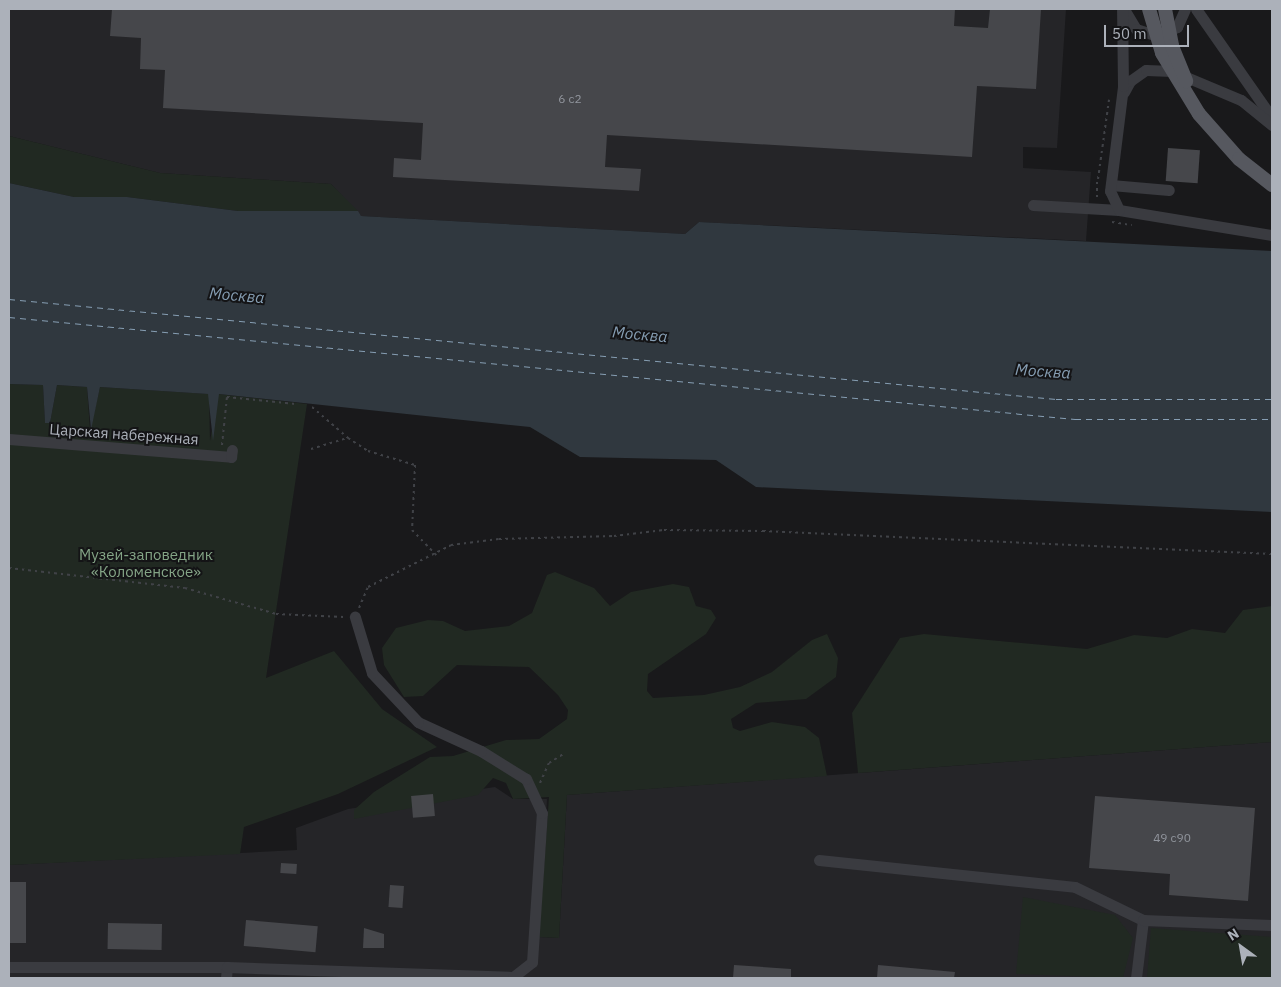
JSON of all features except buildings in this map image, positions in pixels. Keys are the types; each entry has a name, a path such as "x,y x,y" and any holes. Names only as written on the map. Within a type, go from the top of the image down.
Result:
{"main road":[{"path":"1149,9 1162,53 1199,114 1240,159 1272,185"},
{"path":"1165,9 1172,46 1199,114"}],"street":[{"path":"1123,9 1136,29 1157,36 1176,27 1185,9"},
{"path":"1120,210 1111,185 1122,97 1123,9"},
{"path":"1196,9 1272,118"},
{"path":"1122,97 1138,74 1172,71 1241,100 1272,125"},
{"path":"1111,185 1169,190"},
{"path":"1033,205 1120,210 1272,235"},
{"name":"Царская набережная","path":"9,439 230,457 227,450"},
{"path":"9,967 226,973 513,977 532,962 542,813 526,779 481,751 418,722 372,673 355,617"},
{"path":"819,860 1075,887 1143,920 1272,925"},
{"path":"1136,978 1143,920"}],"path":[{"path":"227,450 227,397 296,404"},
{"path":"312,407 348,438 368,451 415,465 412,530 436,555"},
{"path":"311,449 348,438"},
{"path":"9,568 185,588 276,614 355,617 368,587 436,555 451,545 499,539 614,536 664,530 1272,554"},
{"path":"534,796 549,763 565,753"}],"shaded area":[{"path":"9,9 1066,9 1057,148 1023,147 1023,168 1091,172 1086,241 699,222 685,234 361,216 331,184 160,173 9,136"},
{"path":"1272,742 1272,978 9,978 9,865 297,850 296,828 348,809 495,787 513,799 547,799 539,937 559,938 567,795"}],"green space":[{"path":"9,136 160,173 331,184 358,211 238,211 127,197 74,197 9,183"},
{"name":"Музей-заповедник «Коломенское»","path":"9,384 43,385 45,422 50,423 57,385 87,387 90,430 100,387 209,394 210,441 218,394 307,404 266,678 334,651 382,709 437,747 338,794 244,827 240,854 9,865"},
{"path":"555,572 594,588 610,606 631,592 673,584 689,587 696,606 711,610 716,618 706,634 648,674 647,691 653,698 704,695 740,687 772,672 812,640 827,634 838,658 836,677 806,699 756,703 731,719 733,728 740,731 772,722 805,727 819,738 827,776 567,795 559,938 539,937 549,797 513,799 506,783 493,778 478,795 354,819 354,810 374,792 430,757 453,756 506,740 539,739 567,719 568,710 558,695 529,667 457,665 423,696 404,697 384,665 382,648 396,628 428,620 443,621 465,631 509,626 532,613 547,575"},
{"path":"1272,606 1272,742 858,773 852,713 900,638 924,634 1087,649 1134,635 1167,638 1192,629 1225,633 1243,610"},
{"path":"1023,897 1115,915 1133,938 1123,978 1016,974"},
{"path":"1151,928 1272,937 1272,978 1147,978"}],"water":[{"name":"Москва","path":"9,183 74,197 127,197 238,211 358,211 361,216 685,234 699,222 1272,251 1272,512 756,487 716,460 580,457 530,427 219,394 213,441 208,394 100,387 91,430 87,387 57,385 50,423 45,423 43,385 9,384"}],"ferry route":[{"path":"9,299 1056,399 1272,399"},
{"path":"9,317 1075,419 1272,419"}]}
